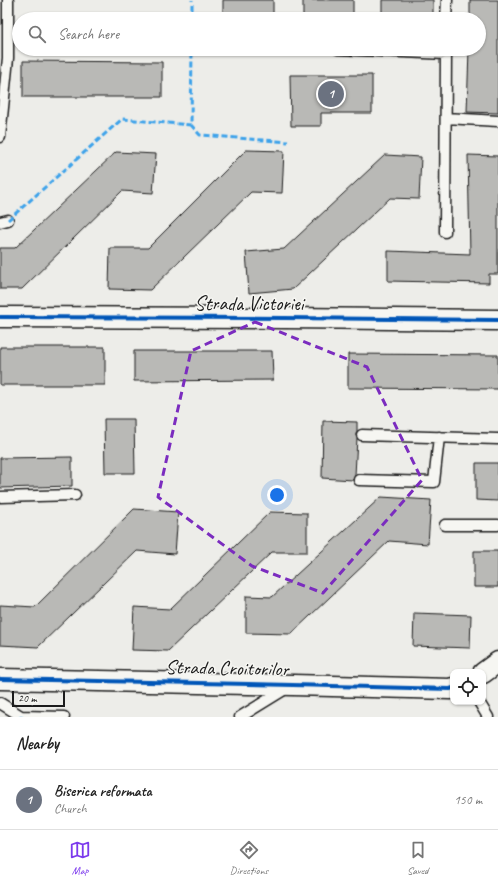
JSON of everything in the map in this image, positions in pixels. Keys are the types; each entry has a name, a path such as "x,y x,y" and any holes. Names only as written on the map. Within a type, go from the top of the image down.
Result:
{"street":[{"name":"Strada Victoriei","path":"0,317 498,320"},
{"path":"486,671 498,662"},
{"name":"Strada Croitorilor","path":"0,679 450,689"}],"lane":[{"path":"0,137 8,58 8,0"},
{"path":"446,12 447,0"},
{"path":"445,232 446,56"},
{"path":"446,118 498,121"},
{"path":"362,436 498,439"},
{"path":"359,480 434,482 439,438"},
{"path":"0,496 75,495"},
{"path":"445,525 498,525"},
{"path":"240,717 293,685"},
{"path":"0,703 21,716 64,717"},
{"path":"481,705 488,717"}],"highlighted area":[{"path":"255,322 367,367 422,480 323,593 252,566 158,497 191,351"}],"building":[{"path":"223,0 273,0 273,12 223,12"},
{"path":"303,0 353,0 353,12 303,12"},
{"path":"382,0 433,0 433,12 382,12"},
{"path":"470,0 498,0 498,113 467,112 469,56 486,56 486,12 470,12"},
{"path":"23,61 162,62 162,97 23,97"},
{"path":"290,75 372,75 372,113 321,113 321,126 291,126"},
{"path":"246,150 284,151 282,193 251,192 150,290 109,289 110,248 148,248"},
{"path":"116,152 156,154 153,193 122,191 22,289 0,289 0,248 15,248"},
{"path":"385,155 421,157 419,199 390,198 293,289 249,293 246,252 284,249"},
{"path":"468,155 498,156 498,274 489,274 489,283 388,281 388,251 470,254"},
{"path":"0,347 105,347 105,385 0,385"},
{"path":"134,351 272,351 273,380 134,381"},
{"path":"348,354 498,355 498,389 348,388"},
{"path":"104,419 134,419 135,473 105,473"},
{"path":"323,421 357,422 355,475 353,480 322,478"},
{"path":"72,457 72,486 0,488 0,458"},
{"path":"476,463 498,463 498,501 476,500"},
{"path":"381,497 431,500 428,544 389,541 291,634 246,633 246,596 272,597"},
{"path":"134,509 178,512 175,554 137,551 38,647 0,645 0,605 35,607"},
{"path":"270,512 307,513 307,552 272,552 168,651 132,650 134,607 170,609"},
{"path":"474,551 498,551 498,587 474,587"},
{"path":"414,613 471,615 470,648 413,646"}],"marked path":[{"path":"192,0 192,12"},
{"path":"8,220 122,119 191,125 192,56"},
{"path":"191,125 200,135 288,142"}],"cycle path":[{"path":"0,317 498,320"},
{"path":"0,679 450,689"}],"place":[{"name":"Biserica reformata","path":"331,94"}]}
